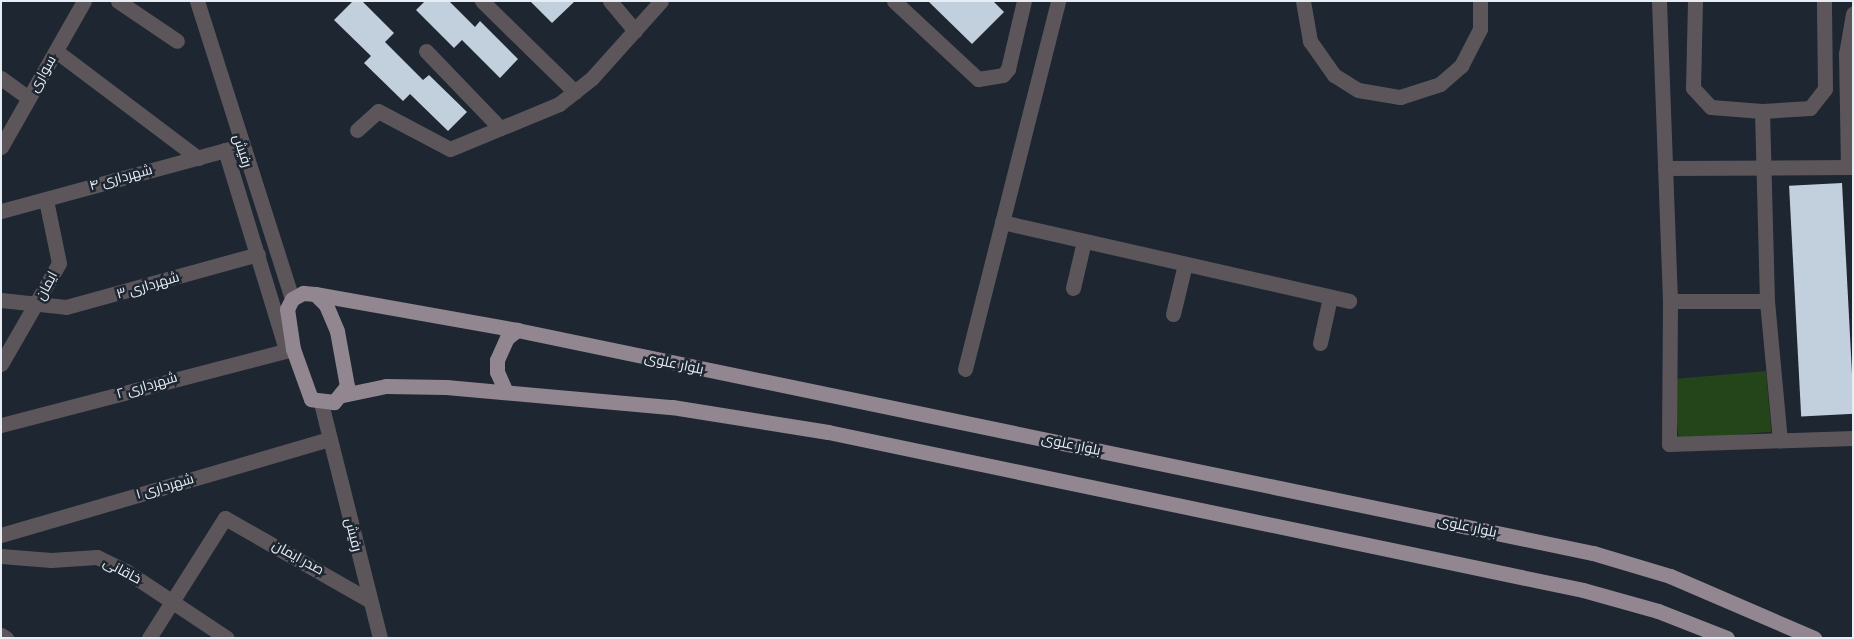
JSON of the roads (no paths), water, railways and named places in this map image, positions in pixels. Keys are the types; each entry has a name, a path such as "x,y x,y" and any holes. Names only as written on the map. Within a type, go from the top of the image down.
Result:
{"main road":[{"path":"342,396 347,372 326,305 315,294 303,293 292,299 287,320 289,349 311,399 321,403 386,386 506,392 672,407 828,432 1583,590 1658,611 1727,638"},
{"name":"بلوار علوی","path":"315,294 517,330 1592,553 1670,576 1814,638"},
{"path":"506,392 500,384 497,360 504,343 517,330"}],"street":[{"name":"سواری","path":"1,147 84,1"},
{"path":"118,1 176,41"},
{"name":"رفیش","path":"197,1 240,146 292,299"},
{"path":"482,1 575,92"},
{"path":"610,1 635,31"},
{"path":"357,130 378,111 450,149 560,104 575,92 635,31 661,1"},
{"path":"894,1 978,79 1003,75 1008,69 1024,1"},
{"path":"965,369 1058,1"},
{"path":"1303,1 1310,41 1324,65 1358,90 1393,97 1427,90 1461,66 1480,29 1480,1"},
{"path":"1659,1 1670,301 1669,444 1853,438"},
{"path":"1695,1 1693,88 1711,107 1762,111 1810,108 1825,89 1824,1"},
{"path":"1665,168 1850,167 1846,54 1853,14"},
{"path":"56,51 198,158"},
{"path":"426,51 500,128"},
{"path":"1,78 29,98"},
{"path":"1762,111 1767,301 1780,440"},
{"name":"شهرداری ۴","path":"1,211 240,146"},
{"path":"225,150 289,349"},
{"name":"ایمان","path":"1,364 59,263 46,200"},
{"path":"1002,222 1349,301"},
{"path":"1073,288 1084,241"},
{"name":"شهرداری ۳","path":"1,300 66,307 107,298 258,254"},
{"path":"1173,314 1185,264"},
{"path":"1320,343 1330,297"},
{"path":"1670,301 1767,301"},
{"name":"شهرداری ۲","path":"1,425 289,349"},
{"name":"رفیش","path":"321,403 380,638"},
{"name":"شهرداری ۱","path":"1,535 329,439"},
{"name":"صدر ایمان","path":"172,600 224,518 370,600"},
{"name":"خاقانی","path":"1,556 52,560 96,557 172,600 227,638"},
{"path":"149,638 172,600"},
{"path":"1,635 6,638"}]}
